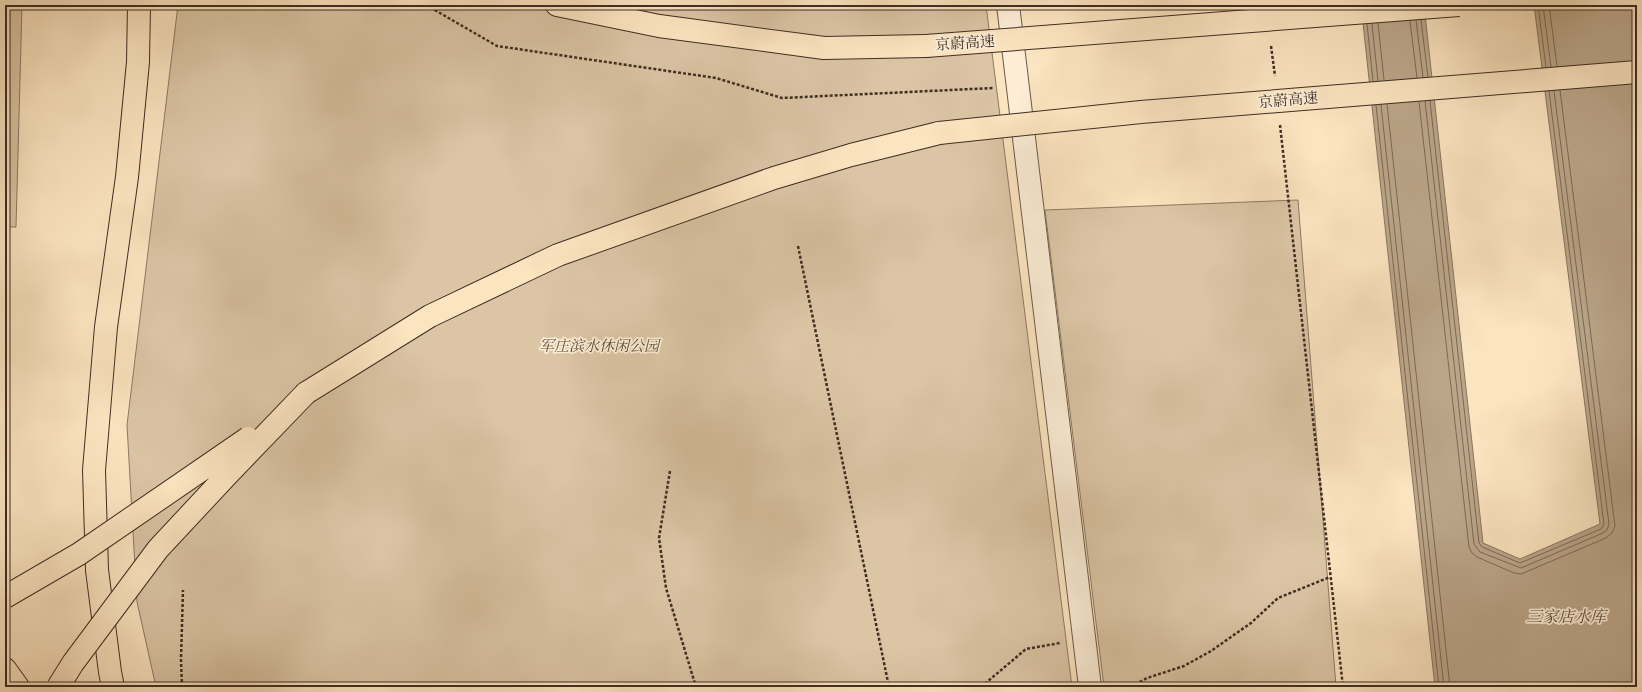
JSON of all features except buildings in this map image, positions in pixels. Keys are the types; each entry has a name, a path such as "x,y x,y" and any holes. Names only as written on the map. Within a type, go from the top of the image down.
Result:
{"highway":[{"path":"113,687 97,570 94,470 106,327 127,177 138,62 139,5"},
{"name":"京蔚高速","path":"556,5 659,26 824,48 926,46 1459,5"},
{"name":"京蔚高速","path":"306,394 430,316 558,255 774,178 851,155 939,133 1141,112 1637,72"},
{"path":"5,598 79,554 228,453 306,394"},
{"path":"58,687 73,663 158,549 306,394"},
{"path":"5,669 18,687"}],"street":[{"path":"1008,5 1090,687"}],"path":[{"path":"426,5 497,46 716,78 782,98 1018,87"},
{"path":"1271,44 1276,82"},
{"path":"1280,120 1343,687"},
{"path":"798,246 889,687"},
{"path":"670,470 659,538 666,588 696,687"},
{"path":"1131,687 1147,678 1184,666 1211,651 1251,623 1278,598 1330,577"},
{"path":"182,687 181,659 183,590"},
{"path":"981,687 1026,649 1084,638"}],"green space":[{"path":"5,5 22,5 16,227 5,227"},
{"name":"军庄滨水休闲公园","path":"178,5 986,5 1072,687 156,687 137,602 127,425"},
{"path":"1298,200 1336,687 1104,687 1045,210"}],"water":[{"name":"三家店水库","path":"1361,5 1424,5 1483,543 1520,559 1600,524 1534,5 1637,5 1637,687 1435,687"}]}
